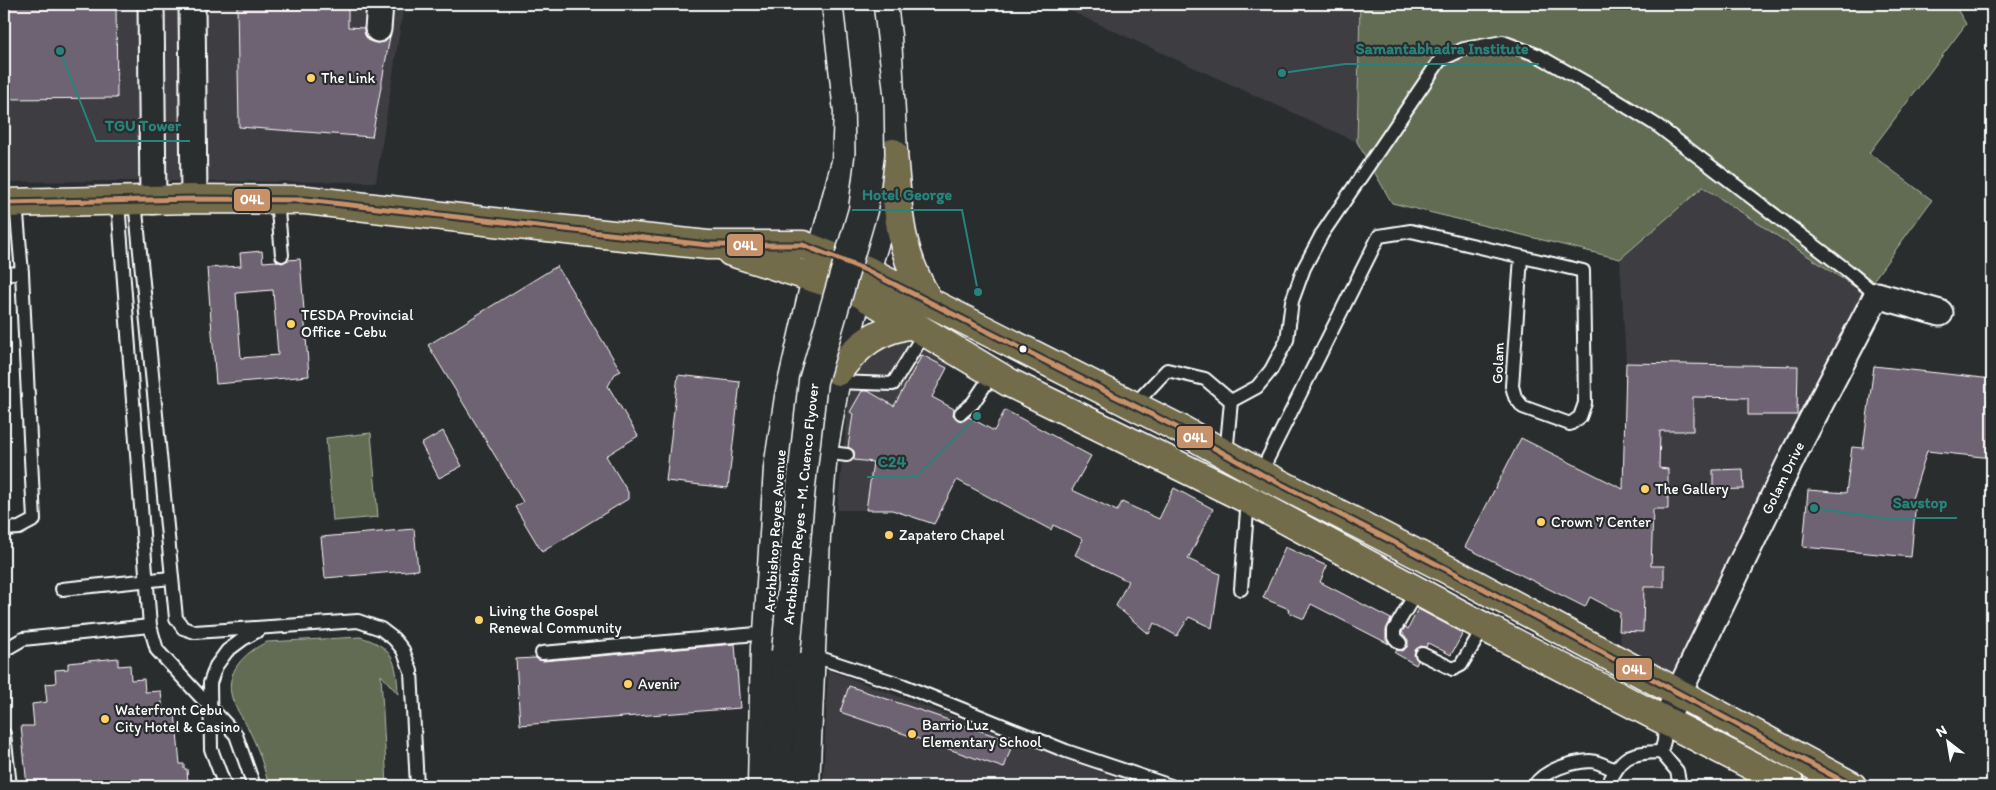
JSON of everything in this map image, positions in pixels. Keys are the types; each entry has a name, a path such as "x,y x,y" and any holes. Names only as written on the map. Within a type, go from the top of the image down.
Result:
{"main road":[{"name":"Archbishop Reyes Avenue","path":"805,786 788,646 778,468 792,386 822,252 846,162 847,104 836,4"},
{"name":"Archbishop Reyes - M. Cuenco Flyover","path":"788,646 800,486 813,381 863,210 870,154 869,98 858,4"},
{"name":"Archbishop Reyes Avenue","path":"782,786 788,646 835,454 836,381 862,281 881,221 893,151 887,36 883,4"},
{"path":"847,143 855,155 868,161 875,161 893,151 898,214 903,242 917,280 930,303"},
{"path":"10,203 194,199 306,200 708,245 803,245 822,252 862,281 919,328 1010,383 1247,499 1484,627 1791,786"},
{"path":"708,245 816,279 862,281 930,303 1133,406 1261,474 1378,525 1679,694 1852,786"},
{"path":"792,386 800,378 811,374 836,381 853,353 866,341 888,330 919,328"},
{"name":"Archbishop Reyes Avenue","path":"762,786 766,647 788,646"}],"street":[{"path":"135,201 151,4"},
{"path":"192,4 194,199"},
{"path":"378,29 380,4"},
{"path":"1877,295 1940,313"},
{"name":"Golam Drive","path":"1665,721 1796,450 1877,295"}],"lane":[{"path":"1231,401 1257,387 1271,370 1287,340 1292,301 1304,268 1322,234 1440,60 1464,49 1503,42 1537,55 1658,126 1877,295"},
{"path":"277,200 282,255"},
{"path":"135,201 176,618 183,628 195,632 358,621 381,629 394,639 403,650 411,671 417,786"},
{"path":"135,201 150,626 157,650 236,735 254,786"},
{"path":"4,529 19,528 34,520 22,273 10,203"},
{"path":"1241,589 1247,499 1379,236 1411,231 1521,257"},
{"name":"Golam","path":"1521,257 1583,270 1585,403 1580,418 1570,424 1523,407 1515,397 1512,386 1521,257"},
{"path":"4,274 22,273"},
{"path":"836,381 893,384 919,328"},
{"path":"1133,406 1167,370 1205,379 1231,401"},
{"path":"961,413 973,403 993,373"},
{"path":"1226,455 1231,401"},
{"path":"62,589 171,578"},
{"path":"1400,643 1394,637 1394,630 1417,591"},
{"path":"4,650 24,639 150,626"},
{"path":"1422,654 1453,669 1456,668 1461,665 1484,627"},
{"path":"225,786 212,749 210,683 216,666 228,651 243,639 262,628"},
{"path":"542,654 788,646 902,685 1066,751 1171,786"},
{"path":"1661,752 1664,741 1665,721"},
{"path":"4,734 10,786"},
{"path":"1607,786 1622,761 1631,755 1642,752 1661,752"},
{"path":"1661,752 1677,772 1680,786"},
{"path":"1534,786 1537,781 1558,768 1591,761 1616,770"}],"shaded area":[{"path":"4,4 404,4 376,182 4,182"},
{"path":"1055,4 1360,4 1357,142"},
{"path":"1703,187 1864,293 1833,368 1682,676 1622,649 1619,631 1626,363 1620,259"},
{"path":"905,338 951,362 918,421 899,472 892,510 837,510 851,380 869,354"},
{"name":"Barrio Luz Elementary School","path":"828,670 1138,786 823,786"}],"green space":[{"path":"1360,4 1954,4 1966,24 1869,153 1932,200 1864,293 1703,187 1620,259 1392,203 1357,142"},
{"path":"371,433 378,517 333,521 326,438"},
{"path":"360,637 380,645 386,651 391,657 396,673 398,694 381,675 387,786 269,786 256,746 232,698 231,680 238,664 251,651 267,642"}],"building":[{"path":"4,4 116,4 117,98 4,99"},
{"name":"The Link","path":"237,4 348,4 348,27 364,28 365,35 369,41 376,43 385,42 390,36 372,137 239,127"},
{"name":"TESDA Provincial Office - Cebu","path":"262,251 263,262 276,261 282,263 288,260 300,259 309,376 216,384 207,268 241,266 240,253","holes":["273,290 278,355 241,358 236,293"]},
{"path":"557,266 621,371 615,374 608,386 638,436 606,456 628,492 628,499 542,552 515,507 523,502 428,345"},
{"path":"922,355 947,368 932,397 954,409 953,415 958,420 963,421 969,417 994,431 1005,410 1091,456 1072,490 1117,511 1122,502 1159,519 1174,488 1213,509 1188,559 1220,574 1212,628 1189,617 1177,636 1154,623 1149,634 1116,606 1128,581 1075,555 1083,539 1053,525 1051,530 957,480 934,524 892,510 866,510 873,462 854,460 854,451 848,447 853,414 850,412 862,391 868,391 894,406"},
{"path":"1626,363 1798,366 1797,415 1748,415 1748,398 1693,397 1693,431 1660,431 1659,468 1668,469 1668,509 1653,509 1651,566 1664,566 1664,587 1644,587 1643,632 1619,631 1620,613 1590,597 1585,607 1465,547 1521,438 1623,489"},
{"path":"1874,366 1992,379 1992,458 1927,451 1912,499 1916,500 1911,557 1803,547 1808,490 1846,493 1852,447 1863,448"},
{"path":"678,375 740,382 728,488 666,481"},
{"path":"443,431 462,466 439,478 421,444"},
{"path":"1743,469 1744,489 1713,490 1713,470"},
{"path":"414,529 418,570 325,578 321,537"},
{"path":"1285,547 1327,566 1320,582 1391,619 1386,630 1386,640 1389,644 1311,604 1304,619 1288,612 1289,609 1263,598"},
{"path":"1418,609 1463,633 1451,655 1428,643 1426,647 1421,646 1415,650 1414,655 1418,661 1416,665 1395,653 1397,650 1403,651 1408,646 1408,640 1402,632 1405,627 1408,629"},
{"name":"Avenir","path":"735,644 740,708 520,725 516,659 535,658 543,661"},
{"name":"Waterfront Cebu City Hotel & Casino","path":"118,658 118,666 130,665 131,680 144,679 145,692 161,691 163,713 175,712 180,764 184,764 184,769 187,769 188,786 27,786 21,726 34,726 32,704 47,702 45,684 56,683 55,670 68,669 68,663"},
{"path":"849,686 1013,742 1004,768 840,712"}],"transit line":[{"name":"04L","path":"4,203 194,199 306,200 708,245 803,245 866,270 1182,430 1261,474 1458,575 1852,786"}],"place":[{"name":"TGU Tower","path":"60,51"},
{"name":"Samantabhadra Institute","path":"1282,73"},
{"name":"The Link","path":"311,78"},
{"name":"Hotel George","path":"978,292"},
{"name":"TESDA Provincial Office - Cebu","path":"291,324"},
{"name":"C24","path":"977,416"},
{"name":"The Gallery","path":"1645,489"},
{"name":"Savstop","path":"1814,508"},
{"name":"Crown 7 Center","path":"1541,522"},
{"name":"Zapatero Chapel","path":"889,535"},
{"name":"Living the Gospel Renewal Community","path":"479,620"},
{"name":"Avenir","path":"628,684"},
{"name":"Waterfront Cebu City Hotel & Casino","path":"105,719"},
{"name":"Barrio Luz Elementary School","path":"912,734"}]}
